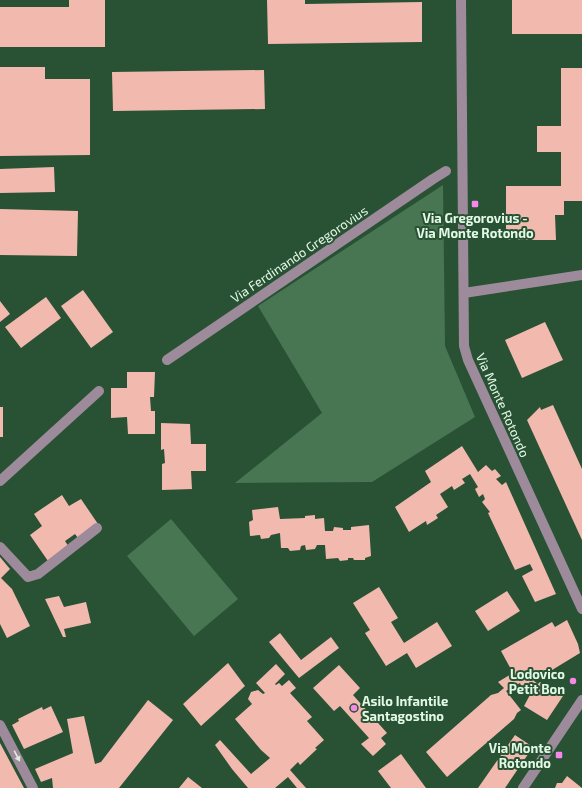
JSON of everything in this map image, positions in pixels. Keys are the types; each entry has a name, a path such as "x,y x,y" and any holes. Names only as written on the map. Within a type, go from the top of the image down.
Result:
{"street":[{"path":"461,0 464,292 582,275"},
{"name":"Via Ferdinando Gregorovius","path":"167,360 446,171"},
{"name":"Via Monte Rotondo","path":"464,292 463,341 466,356 582,609"},
{"path":"0,481 99,391"},
{"path":"0,547 28,577 38,574 97,528"},
{"path":"523,788 582,700"},
{"path":"0,725 33,788"}],"green space":[{"path":"443,185 445,346 475,417 372,482 235,483 322,413 258,306"},
{"path":"171,519 238,599 194,636 127,556"}],"building":[{"path":"69,0 105,0 105,47 0,47 0,7 69,7"},
{"path":"267,0 305,0 305,4 422,2 422,42 268,44"},
{"path":"512,0 582,0 582,34 512,34"},
{"path":"0,67 45,67 45,79 90,79 90,155 0,156"},
{"path":"561,68 582,68 582,201 564,201 564,215 555,215 556,240 506,240 506,186 561,186 561,152 537,152 537,126 561,126"},
{"path":"264,70 265,109 113,111 112,72"},
{"path":"54,167 55,192 0,193 0,169"},
{"path":"0,209 78,211 77,256 0,255"},
{"path":"83,290 113,332 91,348 61,306"},
{"path":"46,297 61,318 21,348 5,327"},
{"path":"0,301 10,314 0,322"},
{"path":"545,322 563,360 522,378 505,340"},
{"path":"127,372 155,372 154,397 150,397 151,411 155,411 155,434 128,434 127,417 111,418 111,388 127,388"},
{"path":"553,405 582,469 582,540 527,420 540,407 541,410"},
{"path":"0,407 3,407 3,437 0,437"},
{"path":"161,423 190,424 191,444 206,444 206,471 191,471 192,489 162,490 162,464 165,463 164,449 161,450"},
{"path":"462,446 478,472 486,465 492,471 495,469 501,476 496,479 502,485 506,482 556,594 535,602 522,576 533,570 530,564 515,570 488,513 490,512 482,502 485,499 483,494 479,497 475,489 478,487 470,474 462,479 465,483 454,490 452,486 440,494 448,507 436,515 438,518 427,525 426,521 409,532 395,507 431,482 425,471"},
{"path":"62,495 69,506 81,499 98,524 78,538 75,534 65,541 69,547 48,561 30,535 42,526 34,514"},
{"path":"278,507 280,519 305,518 305,516 315,515 315,519 324,518 325,531 333,531 334,527 343,528 343,530 351,530 351,527 369,525 371,556 365,558 365,560 354,560 353,558 340,561 338,558 326,559 325,545 317,545 315,549 306,550 305,545 301,546 300,550 290,551 288,548 281,548 280,533 271,535 269,538 261,539 260,535 250,536 249,522 253,520 252,510"},
{"path":"0,557 10,569 1,578 12,589 30,626 7,638 0,624"},
{"path":"379,587 398,618 391,622 404,643 437,622 452,646 416,668 407,653 386,666 365,633 370,630 353,603"},
{"path":"507,591 520,611 488,631 475,611"},
{"path":"59,596 64,607 86,602 91,623 64,629 66,637 63,637 45,599"},
{"path":"567,620 578,644 580,653 534,681 538,684 540,682 563,696 547,720 524,706 532,691 526,686 522,688 520,683 506,691 521,710 517,713 514,719 447,777 426,752 491,695 498,693 504,688 498,682 513,673 501,651 552,622 555,627"},
{"path":"280,633 301,660 331,637 339,648 299,678 269,642"},
{"path":"228,663 245,686 201,726 183,704"},
{"path":"276,664 285,674 275,684 276,685 279,683 282,686 289,680 296,688 290,693 312,717 307,721 324,740 300,765 298,762 290,770 306,788 297,788 288,777 275,788 248,788 215,745 220,740 251,774 270,758 261,750 235,719 252,704 248,699 251,692 258,690 263,694 265,693 256,683"},
{"name":"Asilo Infantile Santagostino","path":"339,665 360,688 353,695 387,733 381,738 386,744 373,756 361,744 369,738 340,706 334,711 313,688"},
{"path":"148,700 173,720 119,788 53,788 52,778 41,782 35,769 73,753 67,719 84,716 95,764 101,762"},
{"path":"51,706 63,732 24,749 12,725 19,721 18,719 42,707 43,710"},
{"path":"515,735 533,747 505,788 478,788"},
{"path":"0,743 24,788 0,788"},
{"path":"401,754 426,788 391,788 378,771"},
{"path":"567,776 582,788 555,788 557,783 562,783"},
{"path":"188,777 202,788 179,788"}],"place":[{"name":"Via Gregorovius - Via Monte Rotondo","path":"475,204"},
{"name":"Lodovico Petit Bon","path":"573,681"},
{"name":"Asilo Infantile Santagostino","path":"354,708"},
{"name":"Via Monte Rotondo","path":"559,755"}]}
